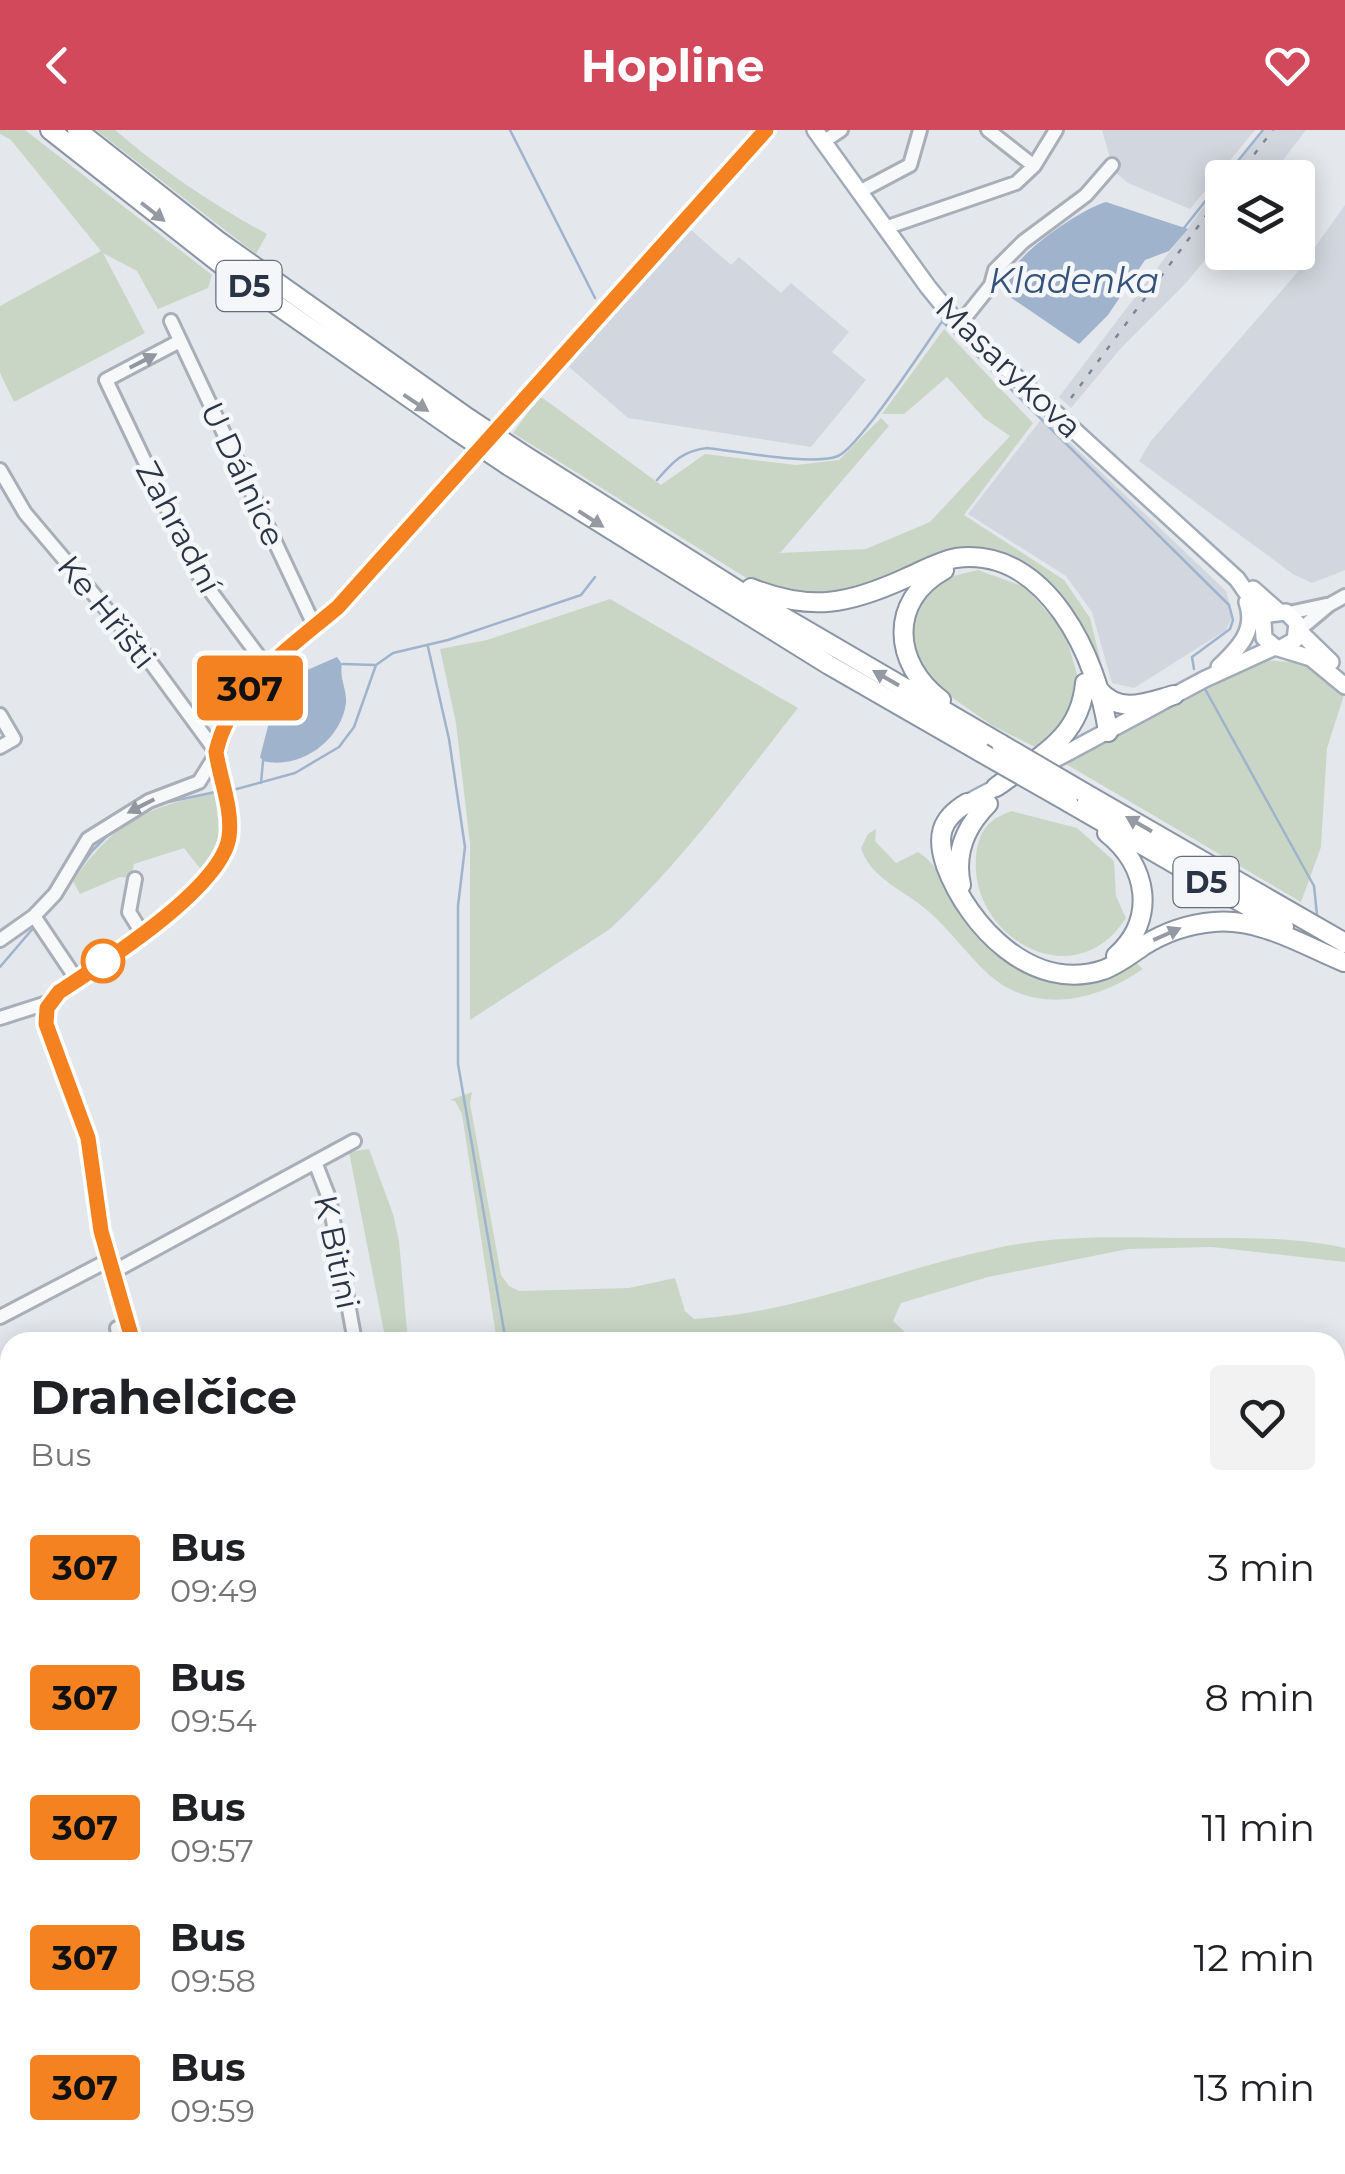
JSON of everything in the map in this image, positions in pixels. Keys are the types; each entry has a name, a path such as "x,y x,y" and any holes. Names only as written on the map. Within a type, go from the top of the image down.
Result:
{"highway":[{"name":"D5","path":"50,130 242,280 829,666 982,753 1076,797 1345,943"},
{"name":"D5","path":"77,130 462,424"},
{"name":"D5","path":"515,459 1001,744 1076,797 1345,962"},
{"path":"700,566 781,598 820,604 860,597 949,560 1002,565 1036,585 1062,612 1078,642 1092,685 1093,713 1108,732"},
{"path":"978,560 944,570 923,585 908,608 904,646 912,670 926,688 1001,744"},
{"path":"1092,685 1111,701 1126,706 1174,696"},
{"path":"977,922 961,886 958,860 967,830 992,796 1068,732 1092,685"},
{"path":"1076,797 1124,848 1135,865 1144,896 1142,918 1130,942 1110,960 1080,974"},
{"path":"967,803 946,818 940,842 956,889 977,922 1000,945 1027,962 1054,972 1080,974 1108,968 1174,930 1221,922 1272,931 1345,962"}],"main road":[{"path":"130,1332 95,1202 88,1138 46,1024 50,1002 142,933 208,878 220,862 230,835 216,752 240,702 266,666 338,607 766,130"},
{"name":"Masarykova","path":"819,136 959,324 1248,592 1262,627"},
{"path":"1189,535 1249,606 1250,631 1225,660"},
{"name":"Masarykova","path":"1189,535 1221,556 1284,612"},
{"path":"1205,678 1262,627 1269,614 1284,612 1345,674"},
{"path":"1262,627 1279,647 1311,658 1345,686"},
{"path":"967,803 992,796 1205,678 1293,642 1302,628"}],"street":[{"path":"819,136 841,130"},
{"path":"859,192 910,165 920,130"},
{"path":"988,130 1034,166"},
{"path":"885,228 1016,183 1034,166 1056,130"},
{"path":"959,324 991,285 995,270 1023,242 1086,195 1112,165"},
{"name":"U Dálnice","path":"172,321 314,627"},
{"name":"Zahradní","path":"180,342 106,380 200,577 266,666"},
{"name":"Ke Hřišti","path":"0,470 25,512 146,656 216,752"},
{"path":"1302,628 1345,596"},
{"path":"1284,612 1328,605"},
{"path":"0,715 14,739 0,748"},
{"path":"0,940 37,921 88,839 149,801 199,782 216,752"},
{"path":"135,879 129,912 142,933"},
{"path":"37,921 77,980"},
{"path":"0,1018 50,1002"},
{"path":"0,1317 111,1266 354,1141"},
{"name":"K Bitíni","path":"315,1162 329,1198 353,1332"},
{"path":"117,1328 118,1332"}],"shaded area":[{"path":"1102,130 1255,130 1230,160 1205,160 1205,191 1190,209 1128,183 1114,171"},
{"path":"1263,130 1306,130 1283,160 1240,160"},
{"path":"1205,205 1205,260 1121,348 1071,408 1059,397"},
{"path":"1345,205 1345,570 1312,583 1293,574 1139,461 1151,441 1299,270 1315,270 1315,247"},
{"path":"691,230 731,265 739,257 781,293 791,283 849,332 832,352 866,380 811,447 628,418 568,366"},
{"path":"1043,417 1226,591 1233,615 1226,630 1134,688 1112,683 1092,612 1066,576 968,514"}],"green space":[{"path":"0,130 25,130 212,275 208,288 158,309 137,271 103,253 145,333 14,402 0,373 0,306 101,251"},
{"path":"96,130 115,130 188,186 267,234 256,254"},
{"path":"944,329 1033,423 964,515 1064,580 1090,618 1102,667 1099,674 1061,600 1049,586 1016,563 993,554 847,596 810,598 756,584 513,433 540,396 661,485 705,454 796,465 839,460 881,418 889,426 780,553 866,549 930,522 1010,436 984,418 947,377 904,414 882,414"},
{"path":"978,570 1025,587 1065,632 1078,678 1072,717 1037,748 993,726 924,678 908,638 919,602 945,578"},
{"path":"610,599 798,708 685,850 610,929 470,1020 470,844 456,723 440,649 487,640"},
{"path":"1263,660 1302,663 1345,692 1327,748 1321,847 1301,902 1066,764"},
{"path":"215,793 220,838 203,872 184,848 134,864 131,878 120,877 80,894 73,881 118,831 150,812"},
{"path":"1011,811 1077,828 1114,861 1116,896 1126,918 1104,942 1080,954 1054,955 1029,948 1007,933 989,912 978,886 977,848 987,826"},
{"path":"876,829 875,841 896,863 918,852 931,862 974,933 1020,970 1037,977 1075,982 1133,960 1143,969 1105,990 1064,999 1024,995 1004,986 927,910 872,868 861,848 868,834"},
{"path":"472,1092 470,1103 501,1275 519,1291 629,1288 675,1278 685,1311 694,1319 771,1308 960,1257 1042,1241 1110,1237 1283,1240 1345,1248 1345,1262 1212,1247 1128,1249 988,1277 901,1303 893,1321 905,1332 495,1332 462,1114 455,1101 450,1100"},
{"path":"369,1149 393,1214 407,1332 384,1332 349,1152"}],"water":[{"name":"Kladenka","path":"1106,202 1188,229 1169,251 1145,260 1108,315 1079,344 1010,297 1009,275 1052,232"},
{"path":"337,657 342,664 346,703 336,729 304,757 277,763 263,761 260,757 271,715 285,685"}],"waterway":[{"path":"510,130 595,298"},
{"path":"1239,160 1263,130"},
{"path":"1184,228 1205,201"},
{"path":"942,321 1229,605 1233,620 1230,629 1192,657 1194,669"},
{"path":"657,480 679,458 707,448 794,459 838,456 875,416 941,323"},
{"path":"233,790 295,773 339,747 354,727 376,665 393,653 448,640 581,595 595,577"},
{"path":"428,647 449,739 465,847 458,906 458,1064 504,1332"},
{"path":"343,664 375,665"},
{"path":"1205,689 1314,886 1317,915"},
{"path":"261,783 263,761"},
{"path":"146,810 220,791"},
{"path":"65,889 110,833"},
{"path":"0,967 35,926"}],"railway":[{"path":"1250,160 1273,130"},
{"path":"1071,398 1205,217"}],"bus line":[{"name":"307","path":"130,1332 101,1231 88,1138 46,1024 50,1002 186,899 220,862 230,835 216,752 240,702 266,666 338,607 766,130"}]}
